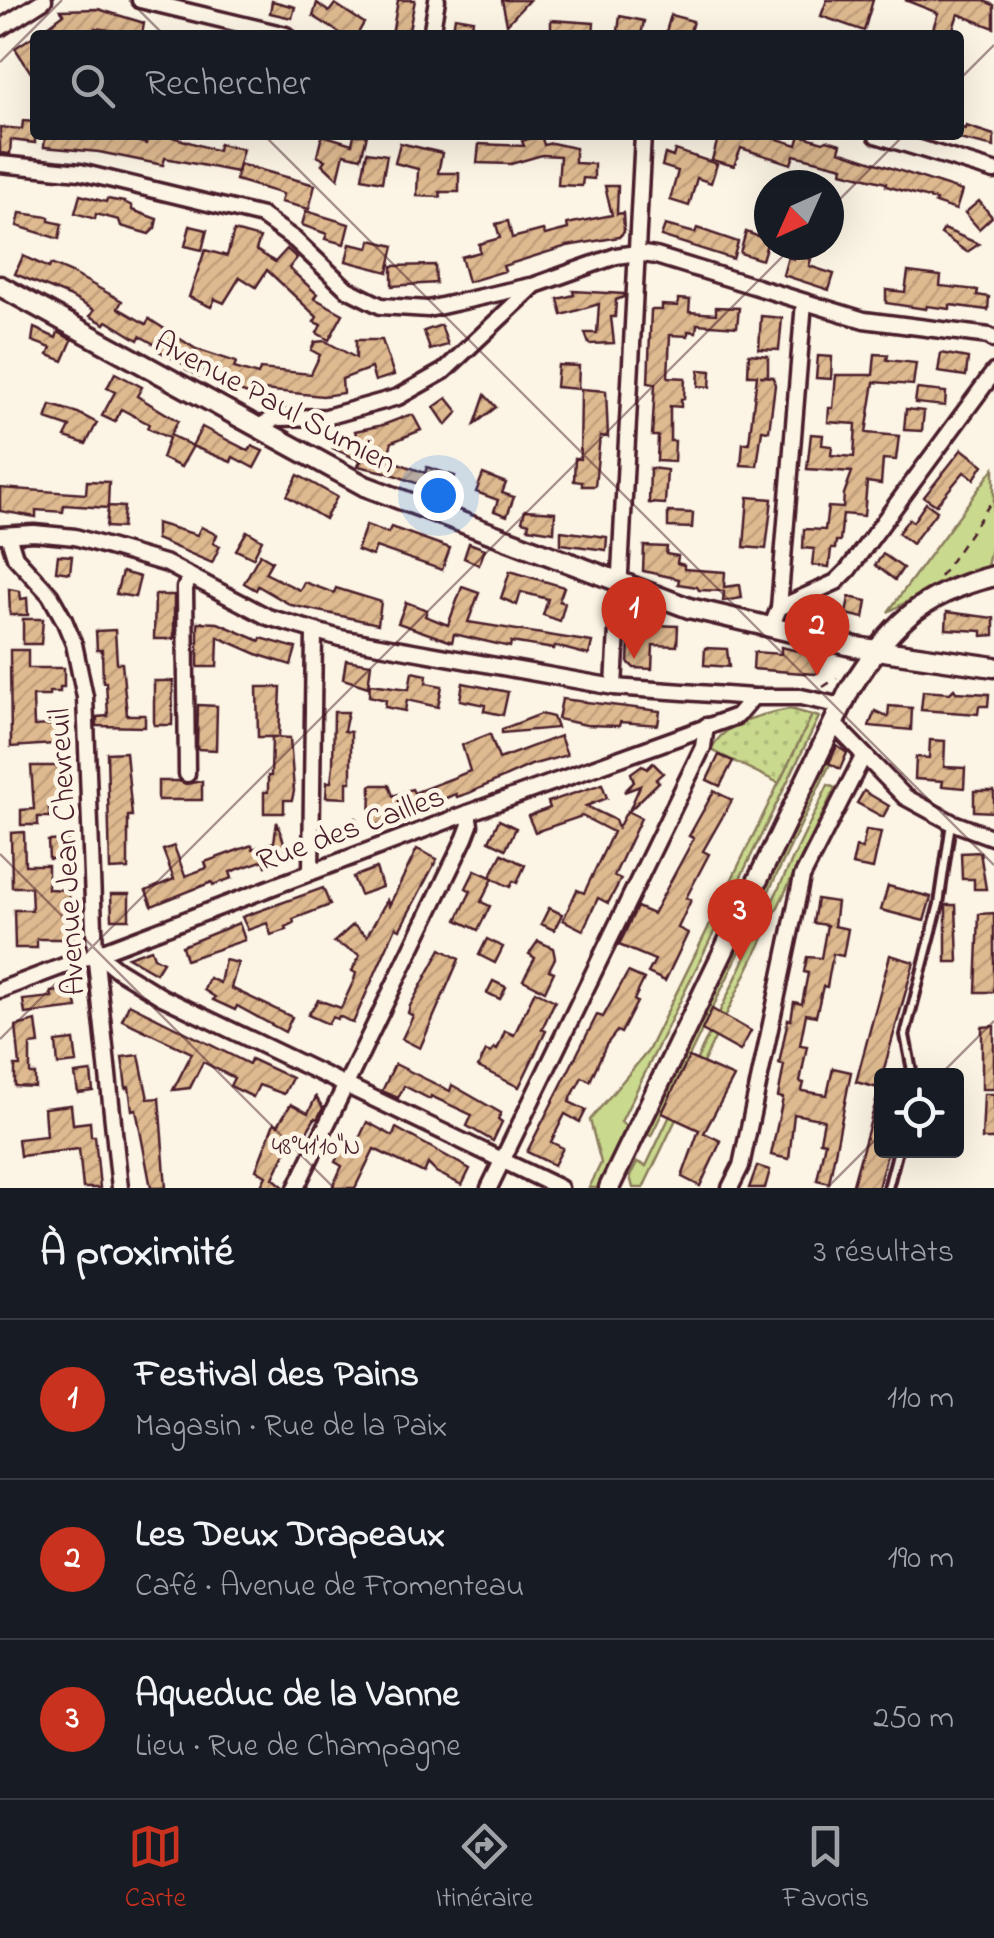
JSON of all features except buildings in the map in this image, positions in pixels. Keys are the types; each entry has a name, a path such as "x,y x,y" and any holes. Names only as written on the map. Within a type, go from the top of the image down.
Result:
{"street":[{"path":"0,28 44,0"},
{"path":"140,0 265,30"},
{"path":"432,30 437,0"},
{"path":"614,687 644,140"},
{"path":"892,140 993,172"},
{"path":"0,164 80,172 262,216 295,240 347,288 382,306 440,308 536,285 616,256 636,253 864,320 989,336 994,340"},
{"path":"258,428 275,418 326,418 353,412 424,384 464,354 516,300 536,285"},
{"name":"Avenue Paul Sumien","path":"0,286 364,486 688,608 877,651 994,667"},
{"path":"772,628 779,608 804,302"},
{"path":"779,608 836,582 848,570 994,372"},
{"path":"5,542 34,532 75,536 166,564 268,618 314,633 614,687 818,698 838,715 864,755 906,797 951,822 994,838"},
{"name":"Avenue Jean Chevreuil","path":"5,542 50,595 64,620 86,697 95,952 120,1188"},
{"path":"187,774 185,588 190,576"},
{"path":"609,1188 860,674 908,614 942,592 994,576"},
{"path":"310,872 314,633"},
{"path":"489,1188 703,748 713,724 718,695"},
{"name":"Rue des Cailles","path":"0,990 737,716 753,697"},
{"path":"730,1188 741,1166 802,877 864,755"},
{"path":"296,1188 466,838 468,813"},
{"path":"95,952 162,996 560,1188"}],"lane":[{"path":"912,1068 905,1035 939,904 951,822"},
{"path":"888,1188 896,1158"}],"path":[{"path":"942,592 938,581 942,570 994,498"},
{"path":"820,689 845,668"}],"green space":[{"path":"994,468 994,534 986,571 950,578 888,612"},
{"path":"790,709 812,715 779,783 711,750 734,726"},
{"path":"812,715 819,717 621,1122 629,1129 601,1188 589,1188 601,1163 590,1120 648,1051"},
{"path":"824,761 830,764 651,1136 644,1132"},
{"path":"828,785 835,788 643,1188 633,1188 630,1176 637,1162 646,1166"}],"place":[{"name":"Festival des Pains","path":"634,659"},
{"name":"Les Deux Drapeaux","path":"817,676"},
{"name":"Aqueduc de la Vanne","path":"740,961"}]}
